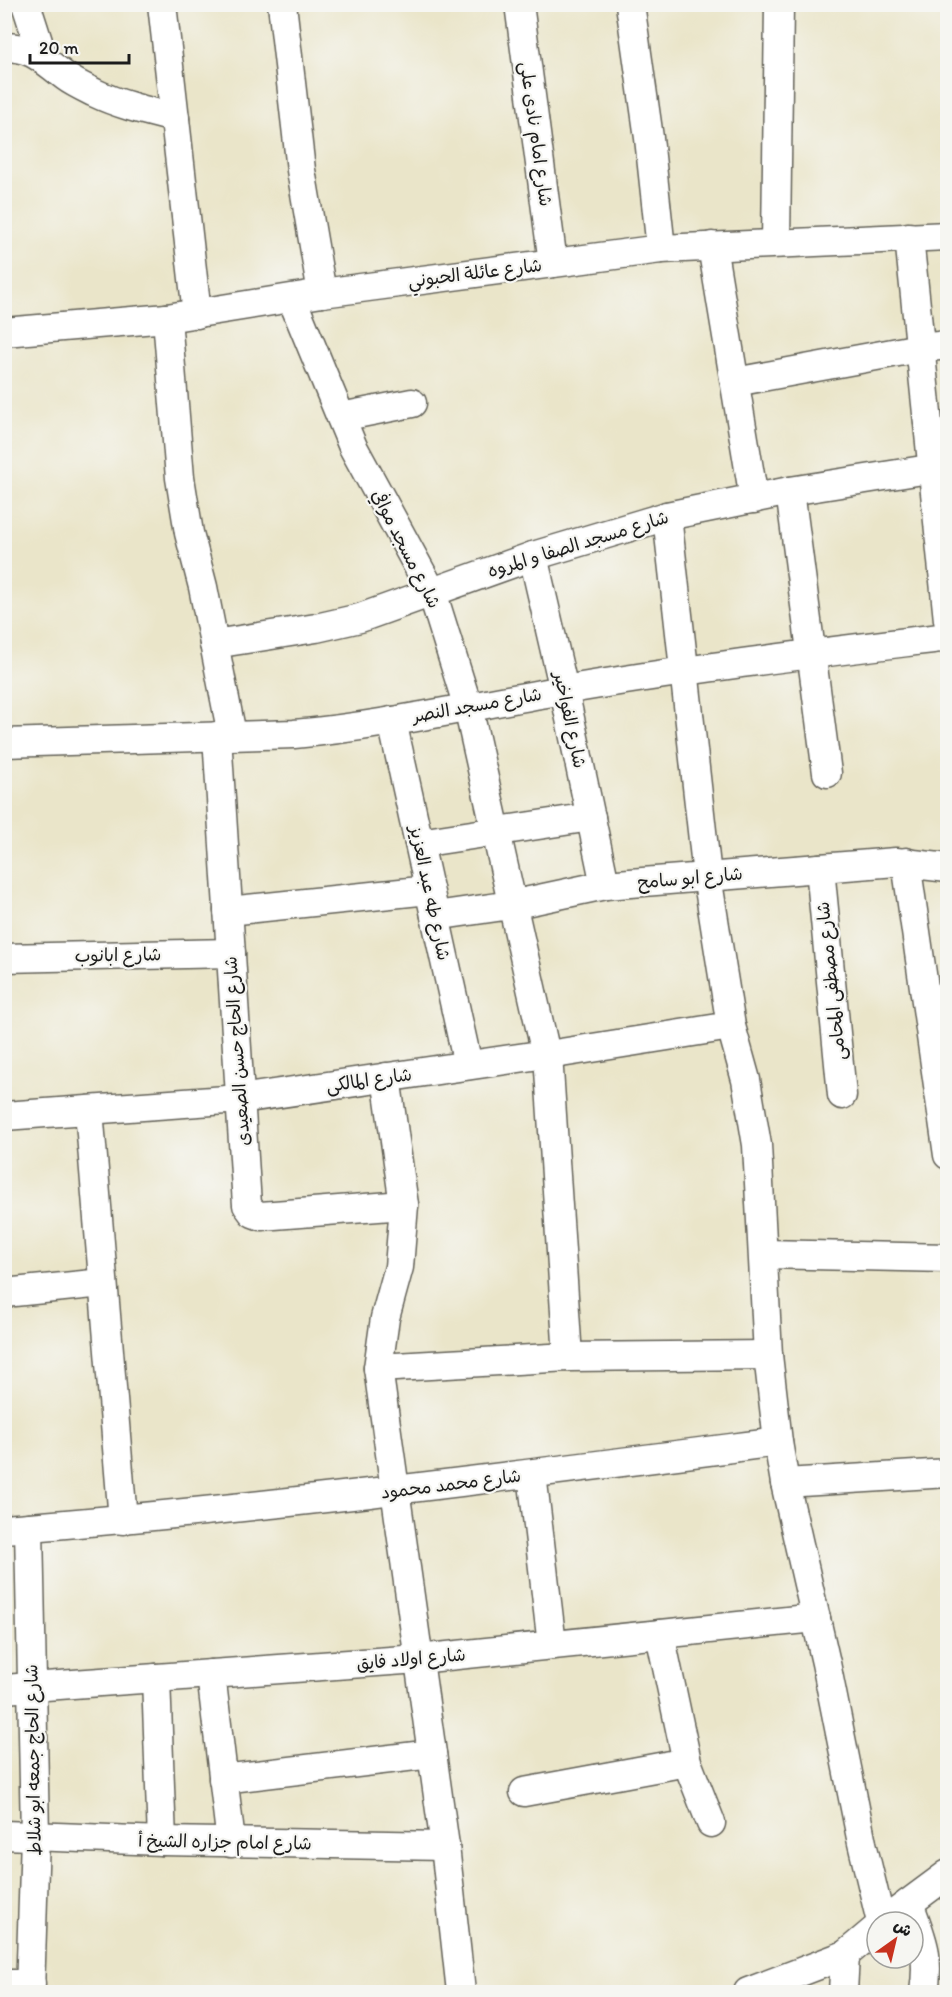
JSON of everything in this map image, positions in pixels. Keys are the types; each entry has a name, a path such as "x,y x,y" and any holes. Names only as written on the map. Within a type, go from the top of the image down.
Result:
{"street":[{"path":"26,4 43,57"},
{"path":"162,4 197,314"},
{"path":"282,4 301,170 322,293"},
{"name":"شارع امام نادى على","path":"519,4 553,263"},
{"path":"630,4 649,138 661,249"},
{"path":"776,243 779,4"},
{"path":"4,47 26,50 43,57 67,78 95,93 125,105 175,118"},
{"name":"شارع عائلة الحبوني","path":"4,332 167,318 322,293 661,249 948,236"},
{"path":"909,237 934,346 948,620"},
{"path":"712,246 754,499"},
{"name":"شارع مسجد موافي","path":"292,299 353,447 432,592 468,707 511,904 547,1054 568,1357"},
{"name":"شارع الحاج حسن الصعيدى","path":"167,318 180,478 189,533 214,644 225,736 228,911 247,1205 252,1213 261,1216 404,1205"},
{"path":"735,382 934,346"},
{"path":"341,417 412,403"},
{"name":"شارع مسجد الصفا و المروه","path":"214,644 316,628 360,618 532,556 666,516 790,491 940,468"},
{"path":"790,491 827,773"},
{"path":"666,516 707,876 731,1026 746,1080 757,1145 768,1355 778,1442 862,1843 880,1910"},
{"name":"شارع الفواخير","path":"532,556 564,690 605,885"},
{"name":"شارع مسجد النصر","path":"4,743 294,734 336,730 684,671 948,637"},
{"name":"شارع طه عبد العزيز","path":"392,721 468,1065"},
{"path":"419,843 591,817"},
{"path":"906,862 948,1155"},
{"name":"شارع ابو سامح","path":"228,911 432,903 511,904 605,885 707,876 906,862 948,868"},
{"name":"شارع مصطفى المحامى","path":"820,868 842,1095"},
{"name":"شارع ابانوب","path":"4,958 231,953"},
{"name":"شارع المالكى","path":"4,1116 240,1099 731,1026"},
{"path":"386,1077 404,1205 399,1267 385,1318 378,1368 445,1846 461,1992"},
{"path":"89,1110 123,1520"},
{"path":"764,1254 948,1258"},
{"path":"4,1293 104,1282"},
{"path":"378,1368 568,1357 768,1355"},
{"name":"شارع محمد محمود","path":"17,1528 123,1520 394,1491 778,1442"},
{"path":"786,1484 948,1473"},
{"path":"532,1474 552,1645"},
{"name":"شارع الحاج جمعه ابو شلاط","path":"17,1528 33,1687 35,1836 22,1987"},
{"name":"شارع اولاد فايق","path":"4,1689 418,1659 816,1618"},
{"path":"660,1634 687,1762 711,1823"},
{"path":"211,1674 231,1843"},
{"path":"156,1678 162,1841"},
{"path":"223,1779 432,1754"},
{"path":"524,1791 687,1762"},
{"name":"شارع امام جزاره الشيخ أ","path":"4,1835 231,1843 445,1846"},
{"path":"899,1910 948,1874"},
{"path":"909,1903 925,1949 927,1962 924,1992"},
{"path":"748,1992 845,1955 865,1938"},
{"path":"843,1992 845,1955"}]}
